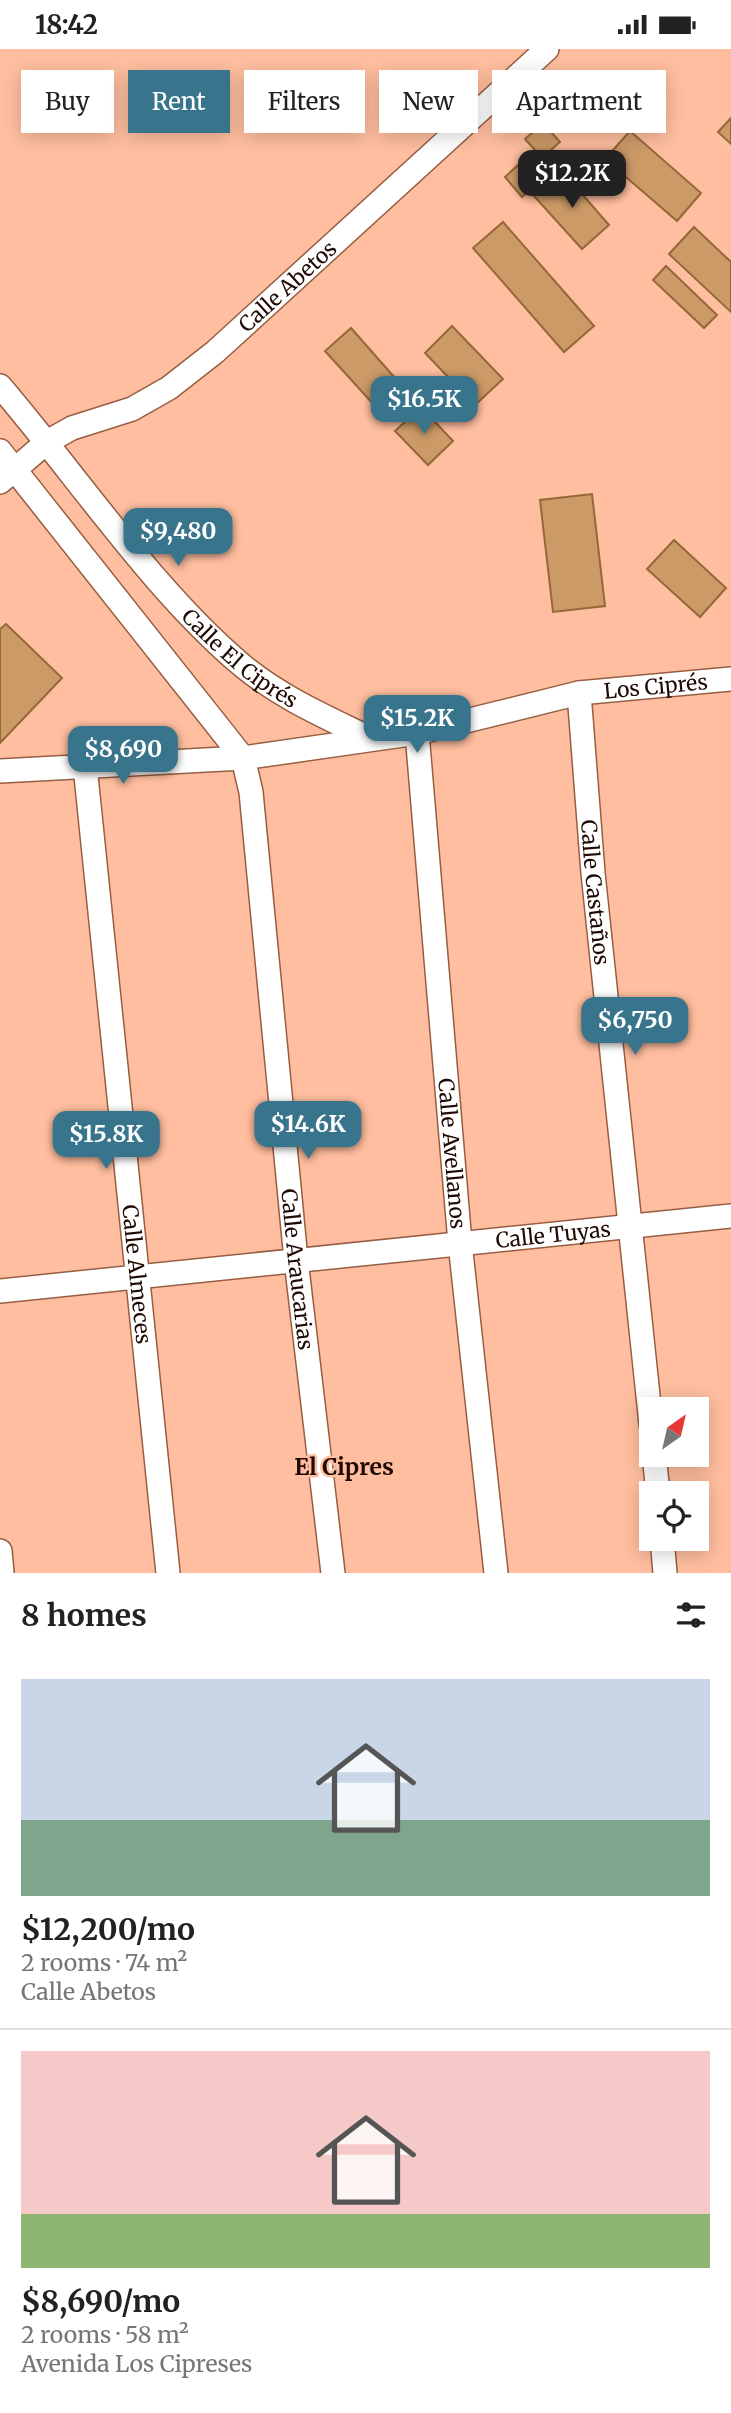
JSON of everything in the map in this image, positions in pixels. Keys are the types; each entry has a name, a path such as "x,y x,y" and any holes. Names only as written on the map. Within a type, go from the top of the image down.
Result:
{"street":[{"name":"Calle Abetos","path":"5,467 72,428 132,409 169,388 215,352 547,49"},
{"name":"Calle El Ciprés","path":"0,386 161,582 245,668 298,705 369,738"},
{"path":"5,467 243,758"},
{"name":"Los Ciprés","path":"0,771 243,758 417,733 579,693 731,679"},
{"name":"Calle Castaños","path":"579,693 593,873 648,1397"},
{"name":"Calle Avellanos","path":"417,733 460,1243 496,1573"},
{"name":"Calle Araucarias","path":"243,758 251,792 296,1260 333,1573"},
{"name":"Calle Almeces","path":"85,766 140,1276 168,1573"},
{"name":"Calle Tuyas","path":"0,1291 731,1216"},
{"path":"0,1551 2,1573"},
{"path":"663,1551 665,1573"}],"building":[{"path":"731,118 731,144 718,132"},
{"path":"532,133 552,133 560,142 542,158 525,139"},
{"path":"628,133 632,133 701,193 677,221 605,159"},
{"path":"518,165 536,185 522,197 505,177"},
{"path":"562,171 609,225 582,249 534,196"},
{"path":"503,222 594,326 564,352 473,248"},
{"path":"694,227 731,262 731,312 669,254"},
{"path":"666,266 717,315 704,328 653,280"},
{"path":"452,326 503,379 475,405 425,353"},
{"path":"351,328 410,395 385,417 325,351"},
{"path":"421,407 453,441 428,465 395,431"},
{"path":"592,494 605,606 553,612 540,500"},
{"path":"674,540 726,588 700,617 647,569"},
{"path":"6,624 62,678 0,743 0,629"}],"district":[{"name":"El Cipres","path":"344,1466"}]}
